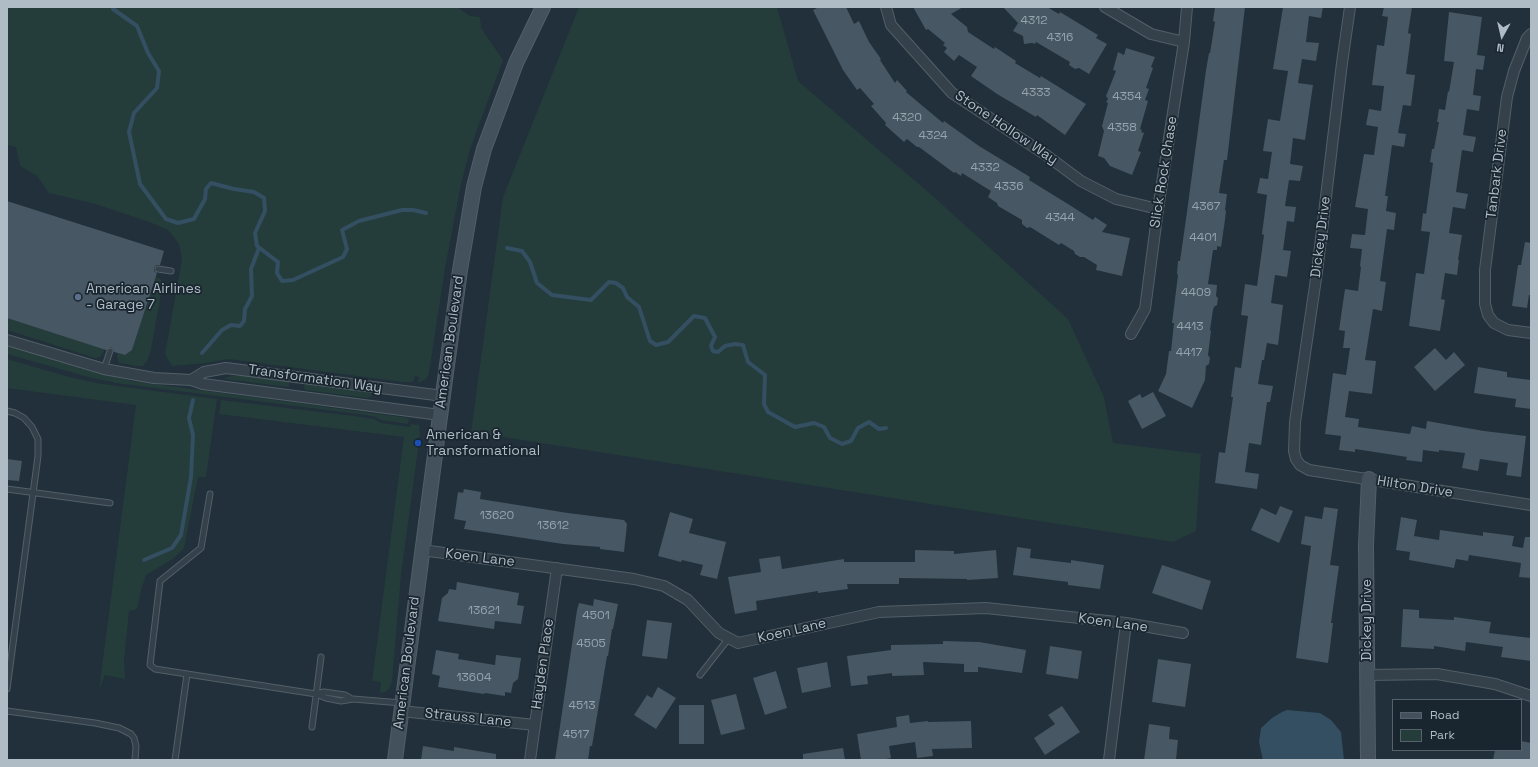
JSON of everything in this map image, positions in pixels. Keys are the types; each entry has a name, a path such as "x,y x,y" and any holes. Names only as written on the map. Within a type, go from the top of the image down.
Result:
{"street":[{"name":"American Boulevard","path":"395,760 440,415 460,270 474,187 484,149 516,63 543,7"},
{"name":"Stone Hollow Way","path":"886,7 891,25 952,92 1046,155 1081,181 1116,199 1158,209"},
{"path":"1105,7 1151,34 1184,42"},
{"name":"Slick Rock Chase","path":"1131,334 1144,309 1184,42 1187,7"},
{"name":"Dickey Drive","path":"1300,465 1296,459 1294,451 1295,422 1317,272 1350,7"},
{"name":"Tanbark Drive","path":"1531,34 1527,38 1514,71 1507,97 1485,270 1485,304 1488,315 1494,324 1508,330 1531,333"},
{"name":"Transformation Way","path":"7,340 104,369 154,378 190,380 203,384 440,415"},
{"name":"Transformation Way","path":"190,380 204,372 226,368 443,396"},
{"name":"Hilton Drive","path":"1300,465 1309,470 1531,505"},
{"name":"Dickey Drive","path":"1368,760 1366,545 1369,479"},
{"name":"Koen Lane","path":"422,550 634,579 664,586 688,600 719,633 738,643 879,612 986,608 1126,623 1183,633"},
{"name":"Hayden Place","path":"530,760 557,568"},
{"path":"1110,760 1126,623"},
{"path":"1367,675 1436,674 1495,684 1531,696"},
{"name":"Strauss Lane","path":"401,707 535,725"}],"lane":[{"path":"158,269 171,271"},
{"path":"104,369 110,351"},
{"path":"7,411 24,418 32,427 38,439 38,456 7,689"},
{"path":"7,489 110,503"},
{"path":"210,494 201,548 160,581 150,665 155,669 316,694 324,692 345,695 353,699 401,707"},
{"path":"700,675 729,638"},
{"path":"312,727 321,657"},
{"path":"175,760 187,674"},
{"path":"7,711 95,723 127,731 134,738 136,746 135,760"}],"green space":[{"path":"7,7 457,7 470,16 480,17 481,28 503,60 471,146 461,184 445,268 429,373 426,379 418,383 419,377 415,376 413,382 403,382 229,359 172,366 165,354 182,259 179,244 168,230 152,223 92,203 49,193 37,176 20,166 16,147 7,145"},
{"path":"579,7 777,7 798,81 934,197 1068,319 1104,397 1113,443 1201,454 1196,531 1173,542 471,432 503,197"},
{"path":"156,277 162,281 162,288 151,350 147,361 143,366 119,363 117,356 118,353 125,355 132,350"},
{"path":"7,318 105,349 100,357 95,358 7,330"},
{"path":"7,346 93,372 132,381 409,418 408,424 381,420 376,417 366,415 116,383 88,377 7,354"},
{"path":"7,359 69,377 102,384 217,399 206,477 198,477 184,548 173,559 146,575 137,609 129,611 124,660 125,679 105,675 99,690 136,405 7,388"},
{"path":"237,375 285,381 289,383 289,387 225,379"},
{"path":"306,384 366,391 371,393 372,396 367,398 305,390 304,386"},
{"path":"221,400 354,416 374,419 381,423 410,427 411,424 419,425 420,434 401,575 392,681 389,689 385,692 380,693 381,682 372,681 404,437 219,414"}],"water":[{"path":"1287,710 1320,713 1331,720 1341,732 1344,760 1263,760 1259,742 1261,728 1272,718"}],"building":[{"path":"819,7 846,7 854,24 859,21 869,42 895,83 897,80 907,91 906,92 943,123 944,121 979,146 1030,177 1029,180 1093,220 1095,217 1107,225 1102,232 1130,238 1122,276 1096,270 1097,265 1084,257 1080,257 1075,254 1074,251 1061,243 1059,245 1030,227 1027,228 1022,224 1022,220 998,206 997,203 988,197 991,191 962,173 961,176 955,172 954,173 907,139 904,142 885,125 886,123 871,106 874,104 860,88 857,90 843,70 813,10"},
{"path":"913,7 963,7 951,14 967,27 968,32 994,49 995,47 1016,61 1015,63 1040,78 1041,76 1086,104 1065,135 1037,115 1036,117 997,94 971,76 977,67 959,55 954,61 944,52 947,48 943,45 945,43 928,29 926,30"},
{"path":"1003,7 1047,7 1059,14 1060,12 1098,35 1096,38 1107,44 1089,74 1079,68 1075,69 1069,65 1070,62 1036,42 1035,44 1024,44 1023,36 1013,31 1018,23"},
{"path":"1215,7 1245,7 1227,160 1224,160 1219,193 1227,194 1225,220 1221,247 1217,246 1217,250 1213,250 1208,284 1217,285 1216,296 1218,298 1217,305 1213,310 1210,330 1208,355 1210,358 1209,364 1206,366 1205,380 1192,408 1158,391 1166,374 1169,351 1171,351 1178,261 1180,261 1206,70 1215,22 1213,21"},
{"path":"1283,7 1323,7 1321,18 1309,16 1306,42 1319,43 1316,61 1302,59 1298,83 1313,85 1305,140 1293,138 1290,164 1303,166 1300,181 1289,180 1285,206 1296,207 1294,222 1287,221 1283,250 1291,251 1287,277 1275,275 1271,303 1283,305 1278,345 1267,343 1264,360 1262,360 1258,384 1273,386 1270,402 1267,402 1261,445 1249,443 1245,472 1259,474 1257,489 1215,483 1219,452 1225,453 1233,397 1231,397 1235,367 1241,368 1248,316 1241,315 1245,284 1257,286 1264,235 1262,234 1267,195 1257,193 1260,178 1268,179 1272,152 1263,151 1268,119 1280,121 1288,71 1273,69"},
{"path":"1384,7 1412,7 1408,33 1411,34 1406,74 1415,75 1411,106 1403,105 1398,133 1406,134 1404,147 1392,145 1385,196 1388,196 1386,211 1396,213 1394,230 1387,229 1380,281 1386,282 1382,311 1373,309 1365,360 1376,361 1372,394 1349,391 1345,417 1359,419 1358,427 1410,434 1412,426 1426,429 1427,421 1484,431 1526,436 1521,477 1506,475 1508,463 1480,459 1478,471 1462,468 1465,453 1423,450 1422,462 1406,460 1407,457 1355,449 1355,452 1339,450 1341,436 1325,434 1333,373 1346,375 1350,348 1343,348 1345,331 1339,330 1345,289 1358,291 1362,249 1350,248 1352,234 1365,235 1368,209 1355,207 1364,154 1374,155 1378,127 1366,125 1369,109 1381,111 1384,86 1372,85 1377,45 1384,46 1388,17 1382,16"},
{"path":"1449,12 1482,17 1477,55 1485,56 1483,70 1476,69 1473,95 1481,96 1479,111 1467,109 1463,135 1476,137 1473,152 1462,150 1456,192 1468,194 1465,209 1453,207 1449,233 1462,235 1457,275 1445,273 1441,299 1445,300 1440,331 1409,326 1416,273 1424,274 1430,232 1421,231 1423,213 1426,214 1433,163 1430,162 1432,149 1434,149 1439,122 1437,122 1439,109 1445,110 1454,62 1444,61"},
{"path":"1126,48 1155,57 1146,88 1149,89 1145,100 1148,101 1140,129 1142,130 1141,132 1144,133 1138,151 1141,152 1132,175 1110,166 1104,158 1098,156 1104,131 1102,126 1108,103 1106,102 1108,99 1106,96 1116,71 1113,70 1118,52 1124,55"},
{"name":"American Airlines - Garage 7","path":"7,201 164,251 160,265 156,265 154,268 154,271 157,273 132,350 125,355 114,352 111,347 106,350 7,318"},
{"path":"1525,242 1531,243 1531,295 1529,295 1527,308 1512,306 1518,265 1521,265"},
{"path":"1435,348 1446,360 1454,352 1465,365 1435,391 1414,367"},
{"path":"1478,367 1507,372 1507,377 1531,380 1531,409 1515,407 1516,399 1474,393"},
{"path":"1153,392 1166,416 1142,429 1128,401 1140,394 1142,398"},
{"path":"7,459 22,461 19,481 7,480"},
{"path":"464,489 481,492 480,499 624,520 627,524 624,552 600,549 600,547 563,544 464,529 466,521 454,519 458,492 463,493"},
{"path":"1280,506 1293,511 1279,543 1251,530 1261,508 1276,515"},
{"path":"1324,507 1338,509 1330,565 1339,566 1331,623 1333,623 1328,663 1296,658 1311,546 1301,544 1305,516 1322,519"},
{"path":"670,512 693,519 689,533 726,542 717,579 700,575 703,565 682,560 681,562 658,556"},
{"path":"1401,517 1417,520 1414,536 1439,540 1440,530 1483,536 1483,532 1514,536 1512,546 1523,548 1525,537 1531,537 1531,578 1519,577 1521,563 1469,555 1468,561 1456,559 1454,568 1409,560 1410,552 1396,550"},
{"path":"1017,547 1031,549 1030,558 1071,563 1071,560 1104,565 1100,589 1068,585 1068,582 1013,575"},
{"path":"915,550 954,551 954,554 996,550 998,578 967,580 899,578 899,584 847,584 848,589 818,593 818,591 756,601 757,610 735,614 728,577 761,572 759,559 780,556 782,569 844,559 844,562 915,562"},
{"path":"1162,565 1211,581 1202,610 1152,593"},
{"path":"457,582 519,593 517,605 524,606 521,624 495,621 494,629 438,621 442,598 448,593 449,589 456,590"},
{"path":"594,599 618,604 607,656 592,746 590,746 588,760 555,760 577,610 579,603 593,606"},
{"path":"1403,609 1419,610 1419,618 1454,620 1454,617 1491,622 1489,633 1531,638 1531,661 1501,657 1503,647 1466,642 1465,651 1434,646 1434,649 1401,647"},
{"path":"647,620 672,623 667,659 642,656"},
{"path":"943,641 979,642 1026,650 1022,673 978,667 978,672 964,672 964,664 923,662 924,675 892,676 892,673 867,676 868,684 851,686 847,656 891,650 891,645 943,644"},
{"path":"1050,646 1082,651 1078,679 1046,674"},
{"path":"436,650 459,654 458,659 495,665 496,655 521,658 518,679 513,683 511,693 505,692 505,696 438,687 440,676 432,674"},
{"path":"1158,659 1191,664 1185,707 1152,702"},
{"path":"827,662 831,687 802,693 797,668"},
{"path":"776,671 787,708 765,715 753,678"},
{"path":"658,687 676,698 656,729 634,715 647,695 652,698"},
{"path":"736,694 745,729 721,735 711,700"},
{"path":"679,705 704,705 704,744 679,744"},
{"path":"1062,706 1080,732 1045,755 1034,738 1055,724 1048,715"},
{"path":"909,715 910,723 928,721 971,721 972,748 932,749 933,756 917,758 915,742 889,746 891,758 881,760 861,760 857,734 897,727 896,717"},
{"path":"1149,724 1170,727 1169,739 1178,740 1176,760 1144,760"},
{"path":"1522,741 1531,743 1531,760 1493,760 1495,751 1522,751"},
{"path":"423,746 454,751 454,747 496,754 496,760 421,760"},
{"path":"843,748 845,760 803,760 803,754"}],"waterway":[{"path":"113,7 113,9 137,26 148,53 159,71 157,88 134,113 129,132 140,184 166,219 178,223 194,219 205,199 206,189 211,183 254,192 264,198 265,211 255,233 257,246 278,262 277,273 282,281 293,280 343,257 347,249 342,230 359,221 402,210 413,210 426,213"},
{"path":"202,353 222,330 231,325 240,326 244,321 245,309 252,296 251,269 259,248"},
{"path":"507,248 522,251 530,262 537,283 552,295 591,300 609,282 616,283 623,288 627,297 639,307 650,341 656,345 668,342 694,316 705,318 715,337 711,346 713,351 718,352 725,346 735,344 743,345 748,362 765,375 764,404 768,412 795,427 814,423 824,427 830,438 842,444 851,441 858,428 869,422 879,429 886,428"},
{"path":"144,560 172,548 181,535 191,477 193,435 189,418 193,400"}],"place":[{"name":"American Airlines - Garage 7","path":"78,297"},
{"name":"American & Transformational","path":"418,443"}]}
